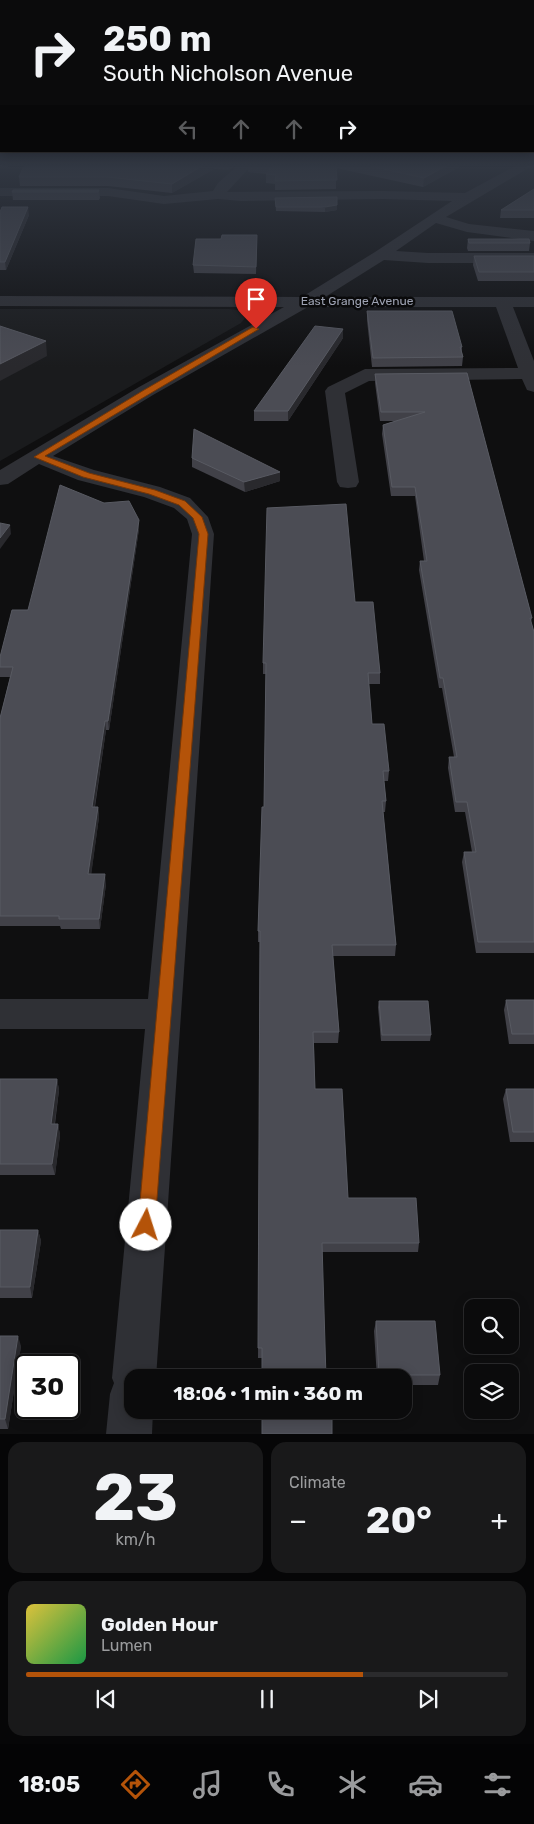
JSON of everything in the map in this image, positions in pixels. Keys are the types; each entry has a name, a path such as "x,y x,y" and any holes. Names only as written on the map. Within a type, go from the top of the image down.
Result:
{"street":[{"path":"0,479 146,392 306,301 381,255 413,233"},
{"path":"508,233 534,236"},
{"path":"381,255 428,258 534,258"},
{"name":"East Grange Avenue","path":"6,306 306,301 534,302"},
{"path":"348,482 335,391 366,374 532,380 504,302"},
{"path":"38,457 86,475 152,492 182,503 197,517 203,534 135,1369"},
{"path":"0,1014 163,1014"},
{"path":"129,1434 130,1419"}],"shaded area":[{"path":"0,309 229,309 237,310 245,318 241,323 0,461"}],"building":[{"path":"0,233 17,233 5,262 0,262"},
{"path":"222,235 257,235 256,267 193,265 196,239 221,239"},
{"path":"468,239 529,239 530,243 469,243"},
{"path":"474,256 534,256 534,272 479,272"},
{"path":"367,311 452,311 463,357 373,358"},
{"path":"0,326 46,341 0,364"},
{"path":"315,326 343,329 288,411 254,411"},
{"path":"467,373 532,618 530,618 534,632 534,942 478,942 464,852 476,852 467,802 456,802 449,757 457,757 443,678 440,678 420,561 427,561 415,487 392,487 383,425 425,412 381,412 375,374"},
{"path":"194,429 280,472 244,482 192,458"},
{"path":"60,485 104,503 129,501 139,520 108,721 105,721 92,807 98,807 88,874 105,874 99,919 59,919 59,916 0,916 0,718 13,667 0,667 0,657 12,610 28,610"},
{"path":"346,504 355,602 373,602 380,673 368,673 372,724 384,724 389,771 383,771 386,801 382,801 396,945 332,945 339,1032 313,1032 315,1089 342,1089 348,1198 416,1198 419,1243 322,1243 326,1369 262,1369 262,1348 258,1348 260,931 258,931 262,807 264,807 266,663 263,663 267,508"},
{"path":"0,523 10,525 0,538"},
{"path":"506,1000 534,1000 534,1034 512,1034"},
{"path":"379,1001 428,1001 431,1035 382,1035"},
{"path":"0,1079 57,1079 51,1124 58,1124 52,1164 0,1164"},
{"path":"506,1089 534,1089 534,1132 513,1132"},
{"path":"0,1230 38,1230 30,1287 0,1287"},
{"path":"376,1321 435,1321 440,1375 412,1375 412,1369 379,1369"},
{"path":"0,1336 18,1336 5,1419 0,1419"},
{"path":"262,1419 332,1419 332,1434 262,1434"}],"route":[{"path":"146,1225 203,534 197,517 182,503 152,492 86,475 38,457 256,329"}]}
